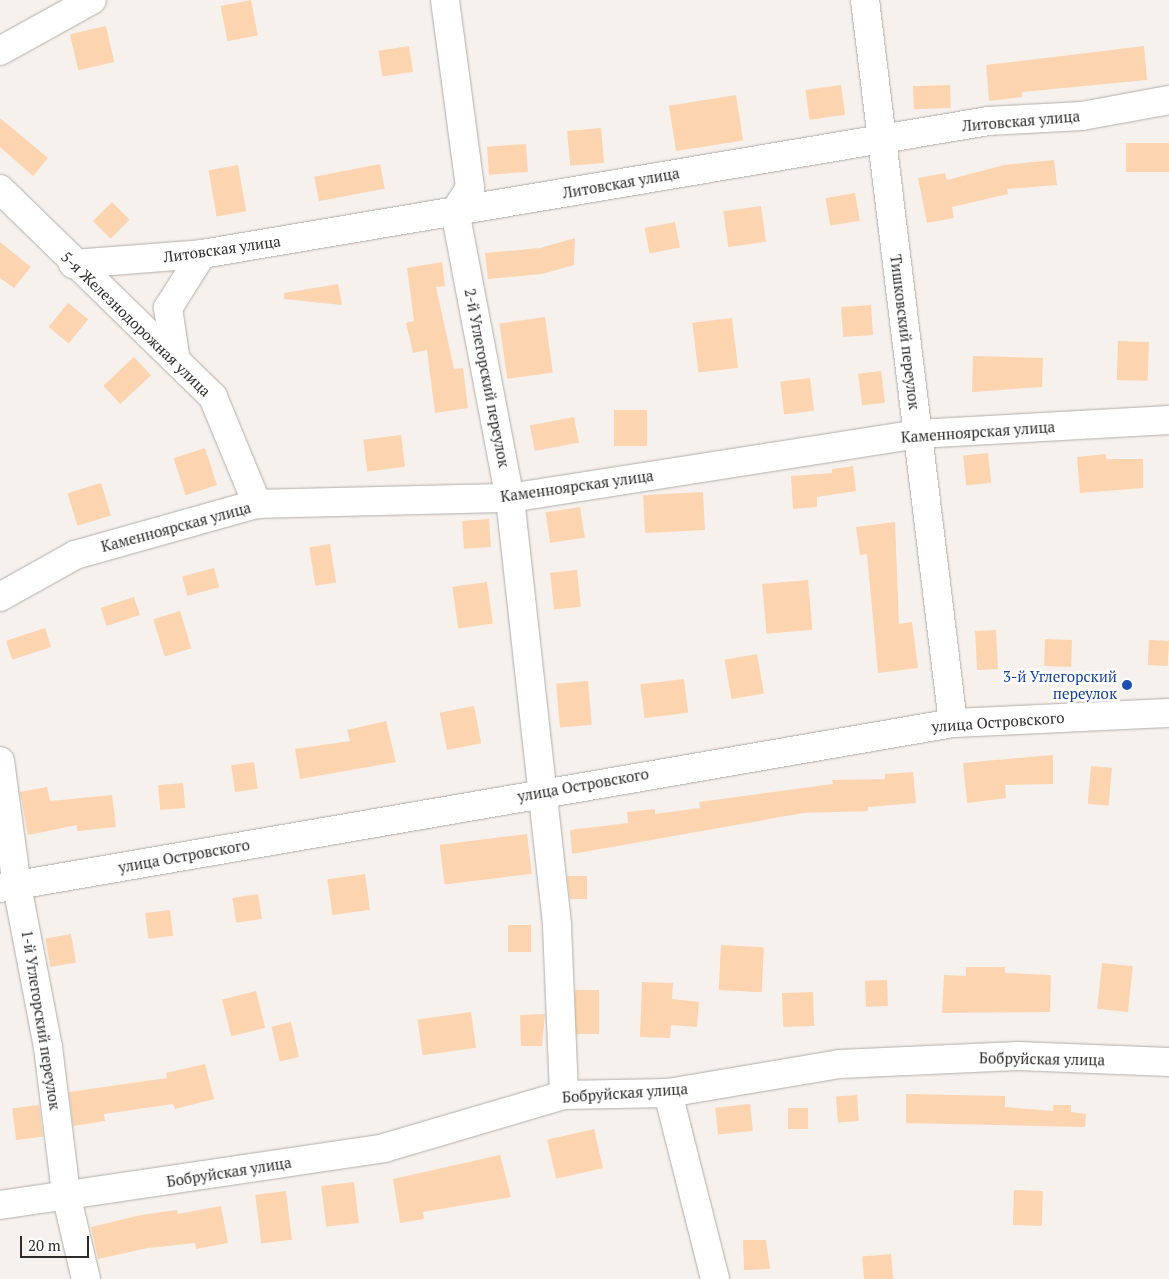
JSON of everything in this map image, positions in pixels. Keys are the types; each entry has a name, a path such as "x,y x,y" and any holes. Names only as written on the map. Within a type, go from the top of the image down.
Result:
{"street":[{"path":"0,51 92,0"},
{"path":"445,0 470,188 455,211"},
{"name":"Тишковский переулок","path":"865,0 954,723"},
{"name":"Литовская улица","path":"73,264 202,254 988,122 1082,116 1169,100"},
{"name":"5-я Железнодорожная улица","path":"0,189 73,264 214,397 257,504"},
{"name":"2-й Углегорский переулок","path":"455,211 510,498 541,792 558,926 564,1095"},
{"path":"176,361 168,308 202,254"},
{"name":"Каменноярская улица","path":"0,597 75,555 257,504 510,498 918,434 1169,420"},
{"name":"улица Островского","path":"9,887 541,792 954,723 1169,713"},
{"name":"1-й Углегорский переулок","path":"0,761 9,887 48,1047 66,1194 86,1279"},
{"name":"Бобруйская улица","path":"0,1206 66,1194 384,1148 483,1122 564,1095 668,1093 840,1064 1018,1056 1169,1062"},
{"path":"668,1093 715,1279"}],"building":[{"path":"251,0 258,35 227,41 221,6"},
{"path":"106,26 114,62 78,70 70,34"},
{"path":"409,46 413,72 382,77 378,51"},
{"path":"1144,46 1147,80 1022,92 1022,97 989,101 986,65"},
{"path":"841,85 845,115 810,120 805,90"},
{"path":"950,85 951,108 914,109 913,86"},
{"path":"736,95 743,140 676,151 669,106"},
{"path":"0,118 48,158 33,176 0,147"},
{"path":"601,128 604,163 570,166 567,131"},
{"path":"1126,143 1169,143 1169,172 1126,172"},
{"path":"526,144 528,172 489,175 487,147"},
{"path":"1054,160 1057,185 1007,189 1008,194 952,207 954,218 927,223 918,178 945,173 947,180 1004,165"},
{"path":"380,164 385,189 319,201 314,177"},
{"path":"238,165 246,211 217,216 208,170"},
{"path":"855,193 860,221 830,226 825,198"},
{"path":"112,202 130,220 111,239 93,221"},
{"path":"761,206 766,242 728,247 723,211"},
{"path":"675,222 680,248 650,253 645,228"},
{"path":"575,238 574,265 542,274 488,279 485,253 540,248"},
{"path":"0,242 31,267 14,288 0,278"},
{"path":"442,262 445,286 436,287 454,369 463,368 468,408 435,413 427,350 413,353 406,323 414,321 407,268"},
{"path":"338,284 342,305 284,299 284,293"},
{"path":"68,303 88,319 69,343 48,327"},
{"path":"871,305 873,335 843,337 841,307"},
{"path":"545,317 553,372 507,379 499,323"},
{"path":"732,318 738,368 698,373 692,323"},
{"path":"1118,341 1149,342 1148,381 1117,380"},
{"path":"973,356 1043,358 1042,387 972,392"},
{"path":"134,357 151,375 120,404 103,386"},
{"path":"881,371 885,403 862,406 858,374"},
{"path":"810,378 814,411 784,414 780,382"},
{"path":"614,410 647,410 647,446 614,446"},
{"path":"574,417 579,443 535,451 530,426"},
{"path":"401,435 405,467 367,471 363,440"},
{"path":"205,448 217,485 186,495 174,458"},
{"path":"988,453 991,483 966,485 963,456"},
{"path":"1106,454 1106,459 1143,459 1143,488 1080,493 1077,457"},
{"path":"853,466 856,491 817,497 817,507 793,509 791,476 832,473 832,469"},
{"path":"101,483 111,516 77,526 68,493"},
{"path":"703,492 705,530 645,533 643,495"},
{"path":"580,507 585,538 550,543 545,512"},
{"path":"489,519 491,547 464,549 462,521"},
{"path":"895,522 899,624 912,622 918,668 878,673 867,554 860,555 856,527"},
{"path":"330,544 336,583 315,586 309,547"},
{"path":"214,568 219,587 187,596 182,577"},
{"path":"577,570 581,607 554,610 550,573"},
{"path":"808,580 812,630 767,634 762,584"},
{"path":"487,582 493,624 458,628 452,587"},
{"path":"134,597 140,615 107,626 101,608"},
{"path":"180,611 191,648 165,656 153,619"},
{"path":"45,628 51,647 12,660 6,641"},
{"path":"996,630 998,669 977,670 975,631"},
{"path":"1045,639 1072,640 1071,667 1044,666"},
{"path":"1149,640 1169,641 1168,666 1148,665"},
{"path":"757,654 764,693 731,699 725,660"},
{"path":"684,679 688,713 644,718 640,684"},
{"path":"588,681 592,725 560,728 556,684"},
{"path":"474,706 481,743 447,750 440,713"},
{"path":"386,721 396,762 300,779 295,749 350,741 347,730"},
{"path":"1053,755 1053,784 1005,785 1006,798 967,803 963,763"},
{"path":"254,762 258,789 235,792 231,765"},
{"path":"1091,766 1112,768 1109,806 1088,804"},
{"path":"913,772 916,803 868,807 868,811 803,813 572,854 570,830 628,823 627,812 655,809 655,814 700,808 699,802 833,784 832,780 885,779 885,774"},
{"path":"183,783 185,808 160,810 158,785"},
{"path":"47,787 50,801 112,795 116,827 77,831 77,825 28,835 20,792"},
{"path":"527,834 532,874 445,884 440,845"},
{"path":"365,874 370,910 332,915 327,879"},
{"path":"567,876 587,876 587,899 570,899"},
{"path":"258,894 262,919 236,923 232,898"},
{"path":"170,910 173,936 148,939 145,913"},
{"path":"508,925 531,925 531,952 508,952"},
{"path":"71,934 76,963 50,967 45,939"},
{"path":"721,945 764,947 762,992 719,990"},
{"path":"1102,963 1133,966 1128,1012 1097,1009"},
{"path":"966,967 1005,967 1005,973 1051,975 1050,1012 942,1013 944,975 966,976"},
{"path":"887,980 888,1006 866,1007 865,981"},
{"path":"642,982 673,983 672,999 699,1002 697,1027 671,1025 670,1038 640,1037"},
{"path":"575,990 599,990 599,1034 575,1034"},
{"path":"256,991 265,1028 231,1036 222,999"},
{"path":"813,992 814,1026 783,1027 782,993"},
{"path":"471,1012 476,1048 423,1055 418,1020"},
{"path":"545,1014 542,1046 521,1046 520,1015"},
{"path":"291,1022 299,1057 280,1062 272,1026"},
{"path":"205,1064 214,1099 175,1109 173,1104 104,1114 105,1121 73,1126 69,1092 167,1078 166,1073"},
{"path":"906,1094 1005,1096 1005,1107 1053,1111 1053,1105 1071,1105 1071,1112 1086,1114 1085,1127 906,1123"},
{"path":"857,1095 859,1121 838,1122 836,1096"},
{"path":"750,1104 753,1131 718,1135 715,1108"},
{"path":"39,1105 43,1137 16,1140 12,1108"},
{"path":"788,1108 808,1108 808,1129 788,1129"},
{"path":"594,1129 603,1168 556,1179 547,1140"},
{"path":"500,1155 511,1197 423,1212 424,1219 400,1223 393,1179"},
{"path":"354,1182 359,1223 326,1227 321,1186"},
{"path":"1014,1190 1043,1191 1042,1226 1013,1225"},
{"path":"286,1191 292,1240 261,1243 255,1195"},
{"path":"221,1206 228,1243 196,1249 195,1243 148,1248 98,1259 91,1227 141,1215 177,1210 178,1214"},
{"path":"743,1240 766,1240 770,1269 744,1270"},
{"path":"891,1254 893,1279 864,1279 862,1257"}],"place":[{"name":"3-й Углегорский переулок","path":"1127,685"}]}
